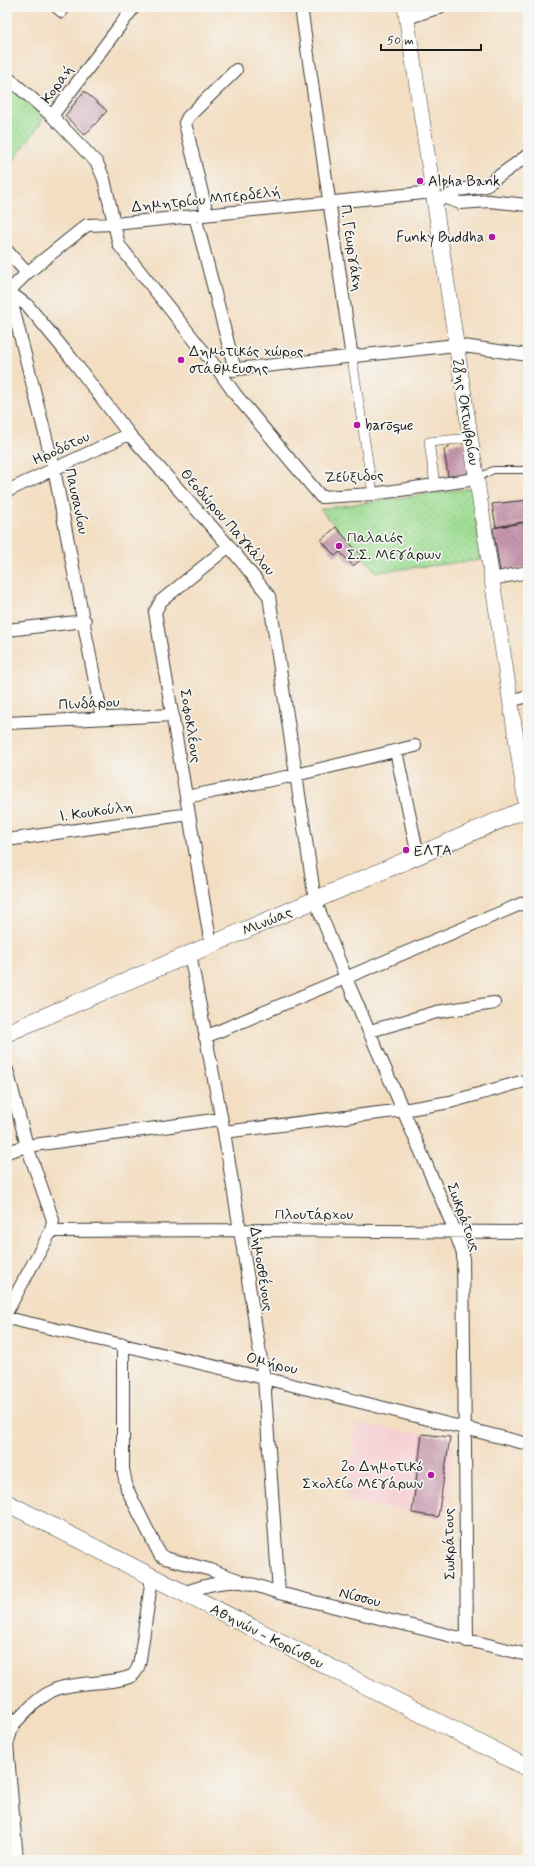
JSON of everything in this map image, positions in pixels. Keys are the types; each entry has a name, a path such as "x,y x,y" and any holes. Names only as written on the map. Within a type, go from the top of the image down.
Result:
{"main road":[{"name":"Μινώας","path":"7,1033 314,900 528,811"},
{"name":"Αθηνών - Κορίνθου","path":"7,1503 528,1768"}],"street":[{"name":"Κοραή","path":"134,7 52,116 97,163 104,179 119,245 219,371"},
{"name":"Π. Γεωργάκη","path":"301,7 373,494"},
{"path":"406,12 440,7"},
{"name":"28ης Οκτωβρίου","path":"406,12 438,196 456,345 528,811"},
{"path":"235,370 201,215 185,122 188,117 236,70"},
{"path":"7,78 52,116"},
{"path":"438,196 458,190 485,186 528,155"},
{"path":"485,186 489,201"},
{"path":"438,196 460,203 489,201 528,205"},
{"name":"Δημητρίου Μπερδελή","path":"8,292 87,225 114,224 330,202 438,196"},
{"path":"7,250 28,274"},
{"name":"Θεοδώρου Παγκάλου","path":"8,292 28,306 71,358 129,434 229,546 269,596 314,900"},
{"name":"Παυσανίου","path":"8,292 54,470 85,621 102,718"},
{"path":"219,371 352,358 456,345 528,355"},
{"name":"Ζεύξιδος","path":"219,371 235,394 321,496 373,494 476,479"},
{"name":"Ηροδότου","path":"7,491 129,434"},
{"path":"435,485 429,442 470,438"},
{"name":"Σοφοκλέους","path":"211,945 174,715 155,612 157,605 229,546"},
{"path":"492,580 528,572"},
{"path":"7,630 85,621"},
{"path":"510,701 528,696"},
{"name":"Πινδάρου","path":"7,723 174,715"},
{"path":"186,797 296,775 415,746"},
{"path":"396,751 418,856"},
{"name":"Ι. Κουκούλη","path":"7,840 189,814"},
{"name":"Σωκράτους","path":"314,900 455,1231 463,1254 467,1641"},
{"path":"205,1037 528,901"},
{"name":"Δημοσθένους","path":"190,954 224,1132 264,1378 279,1593"},
{"path":"370,1031 437,1012 494,1003"},
{"path":"7,1070 27,1146 52,1213 53,1220 51,1231 7,1311"},
{"path":"224,1132 403,1110 456,1101 528,1080"},
{"path":"7,1152 27,1146 221,1119"},
{"name":"Πλουτάρχου","path":"51,1231 239,1230 528,1232"},
{"name":"Ομήρου","path":"7,1318 124,1344 528,1444"},
{"path":"124,1344 124,1479 127,1489 157,1550 165,1558 223,1573 243,1582"},
{"path":"17,1860 7,1744 13,1725 51,1691 80,1683 124,1679 133,1675 138,1668 140,1660 152,1577"},
{"name":"Νίσσου","path":"183,1593 223,1582 243,1582 279,1593 528,1655"},
{"path":"7,1712 13,1725"}],"lane":[{"path":"52,7 62,15 66,7"},
{"path":"476,479 493,470 528,470"}],"shaded area":[{"path":"356,1423 455,1439 445,1519 345,1501"}],"green space":[{"path":"7,83 45,117 8,168 7,168"},
{"path":"472,488 481,560 376,572 320,509"}],"building":[{"path":"84,91 107,111 85,135 65,116"},
{"path":"465,442 469,470 466,475 448,476 444,449 449,448 449,444"},
{"path":"528,500 528,521 496,527 492,504"},
{"path":"528,522 528,567 500,572 493,528"},
{"name":"Παλαιός Σ.Σ. Μεγάρων","path":"336,527 363,558 353,566 340,552 335,556 321,540"},
{"name":"2ο Δημοτικό Σχολείο Μεγάρων","path":"422,1434 450,1437 438,1517 412,1513"}],"place":[{"name":"Alpha Bank","path":"420,181"},
{"name":"Funky Buddha","path":"492,237"},
{"name":"Δημοτικός χώρος στάθμευσης","path":"181,360"},
{"name":"barōque","path":"357,425"},
{"name":"Παλαιός Σ.Σ. Μεγάρων","path":"339,546"},
{"name":"ΕΛΤΑ","path":"406,850"},
{"name":"2ο Δημοτικό Σχολείο Μεγάρων","path":"431,1475"}]}
